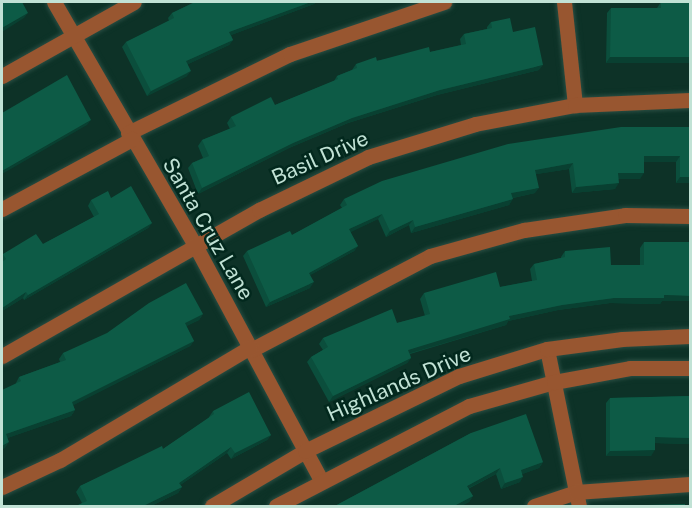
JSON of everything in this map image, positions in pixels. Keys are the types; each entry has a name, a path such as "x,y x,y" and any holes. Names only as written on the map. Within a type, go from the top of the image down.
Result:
{"street":[{"name":"Santa Cruz Lane","path":"54,2 72,38 196,247 321,480"},
{"path":"2,76 134,2"},
{"path":"2,209 130,136 290,54 444,2"},
{"path":"564,2 575,105"},
{"name":"Basil Drive","path":"2,356 259,210 368,157 475,124 575,105 690,100"},
{"path":"2,487 60,460 250,349 430,256 524,230 625,215 690,216"},
{"name":"Highlands Drive","path":"212,507 305,451 459,376 548,349 690,336"},
{"path":"548,349 577,499"},
{"path":"276,507 321,480 469,406 554,382 630,368 690,368"},
{"path":"534,507 690,484"}],"building":[{"path":"2,2 22,2 28,13 2,28"},
{"path":"195,2 311,2 229,32 233,40 186,61 191,71 151,91 126,42 174,18 172,13"},
{"path":"661,2 690,2 690,57 610,57 611,8 661,8"},
{"path":"510,18 513,32 535,27 543,65 440,90 352,118 293,143 202,188 192,163 209,156 202,140 236,126 231,117 271,97 275,105 338,79 337,76 357,68 356,64 376,57 377,61 429,47 430,52 466,44 464,34 492,28 491,22"},
{"path":"67,75 91,120 2,171 2,113"},
{"path":"621,127 690,127 690,177 680,177 680,156 644,156 644,173 618,173 619,183 576,187 573,163 535,170 539,188 511,193 513,199 415,227 413,220 390,231 382,214 349,229 358,246 309,273 314,282 270,302 247,251 290,231 292,235 347,205 344,199 382,181 508,144"},
{"path":"131,186 152,223 28,295 26,292 2,308 2,262 6,259 3,254 36,234 43,244 99,214 91,200 108,191 111,198"},
{"path":"644,242 690,242 690,296 614,298 562,305 509,316 510,319 408,350 411,358 333,396 311,357 328,347 323,338 392,309 397,323 430,314 424,293 496,272 500,287 537,280 534,264 565,257 565,251 610,247 611,265 644,265"},
{"path":"186,283 203,314 185,323 194,341 72,402 75,410 6,434 9,442 2,446 2,390 21,381 19,377 66,360 63,353 107,333 149,303"},
{"path":"249,392 271,435 235,453 231,447 179,483 182,487 141,507 74,507 87,501 80,486 162,446 163,449 214,414 213,411"},
{"path":"690,396 690,438 655,437 655,450 610,451 610,398"},
{"path":"526,414 543,462 521,470 523,477 505,483 500,468 467,486 473,496 452,507 333,507 471,433"},
{"path":"685,504 685,507 647,507 647,505"}]}
